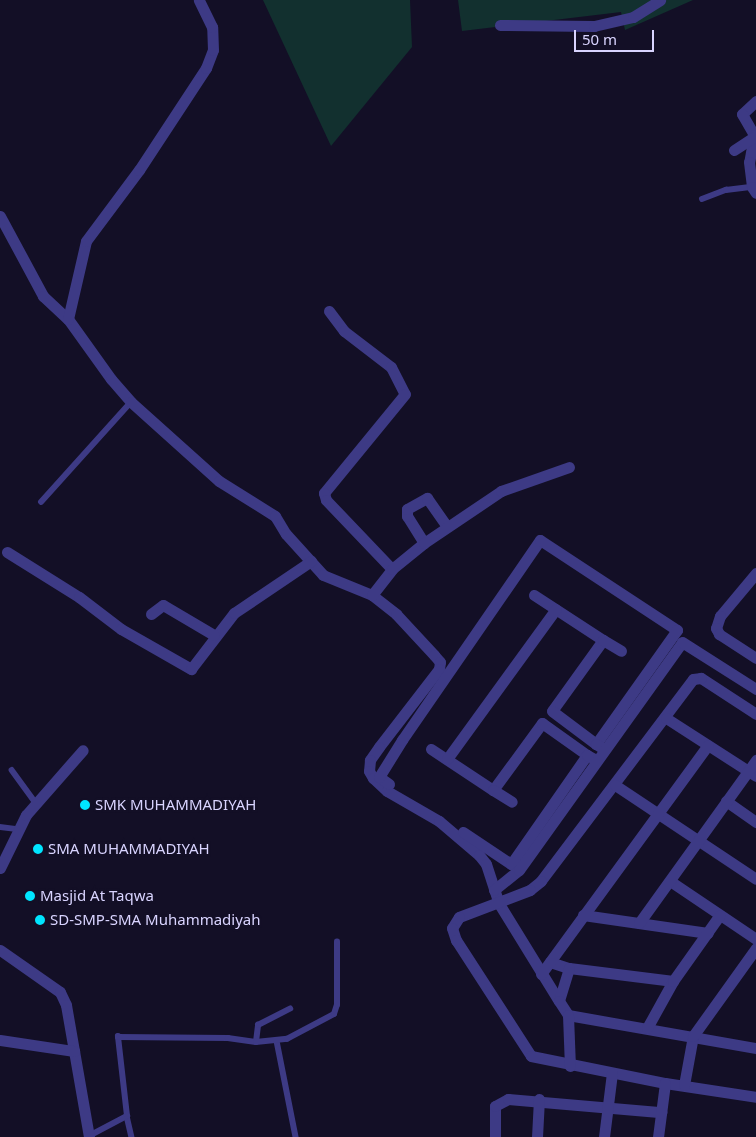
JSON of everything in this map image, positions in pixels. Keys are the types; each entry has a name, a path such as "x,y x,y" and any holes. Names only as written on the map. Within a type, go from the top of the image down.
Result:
{"street":[{"path":"68,319 86,241 139,170 206,68 213,50 212,27 199,0"},
{"path":"500,24 594,26 633,17 660,0"},
{"path":"754,190 749,162 754,137 742,114 756,101"},
{"path":"734,150 754,137"},
{"path":"0,216 43,296 68,319 111,379 131,402 220,481 275,516 311,562 324,574 372,595 422,639 440,662 430,683 370,760 371,775 387,791 439,821 472,848 486,864 498,902 540,974 568,1015 570,1066"},
{"path":"329,311 344,331 392,367 404,394 324,493 326,500 392,569"},
{"path":"372,595 392,569 446,527 509,487 569,467"},
{"path":"424,543 407,516 407,509 427,498 446,527"},
{"path":"540,540 677,630 587,755 511,864 379,777 540,540"},
{"path":"7,552 186,668 195,666 214,635 234,613 311,562"},
{"path":"756,573 720,616 716,628 719,634 756,658"},
{"path":"534,595 621,651"},
{"path":"151,614 163,605 214,635"},
{"path":"447,759 556,609"},
{"path":"493,790 603,640"},
{"path":"494,890 519,870 587,755 682,642 756,690"},
{"path":"756,714 697,678 687,686 666,718 541,881 530,890 459,917 452,928 453,934 525,1050 538,1059 665,1083 756,1097"},
{"path":"552,711 596,743"},
{"path":"666,718 752,773"},
{"path":"542,723 587,755"},
{"path":"540,974 708,745"},
{"path":"431,749 512,802"},
{"path":"0,868 17,828 36,803 83,750"},
{"path":"638,923 726,802 752,773 756,760"},
{"path":"615,785 697,842 754,873"},
{"path":"726,802 756,822"},
{"path":"670,881 756,940"},
{"path":"584,915 708,933"},
{"path":"647,1028 673,981 719,916"},
{"path":"684,1086 693,1036 756,948"},
{"path":"0,950 60,992 74,1051 89,1136"},
{"path":"550,962 569,968 673,981"},
{"path":"559,1001 569,968"},
{"path":"568,1015 755,1046"},
{"path":"0,1040 74,1051"},
{"path":"604,1137 612,1073"},
{"path":"658,1137 665,1083"},
{"path":"495,1137 495,1106 504,1100 539,1099 661,1112"},
{"path":"537,1137 539,1099"}],"lane":[{"path":"702,199 731,188 754,190"},
{"path":"41,502 131,402"},
{"path":"12,770 36,803"},
{"path":"0,827 17,828"},
{"path":"132,1137 127,1116 118,1038 121,1036 256,1042 276,1041 334,1014 337,1005 337,942"},
{"path":"256,1042 255,1030 258,1025 290,1009"},
{"path":"276,1041 296,1137"},
{"path":"89,1136 127,1116"}],"green space":[{"path":"263,0 410,0 412,47 331,146"},
{"path":"458,0 693,0 625,30 621,12 462,31"}],"place":[{"name":"SMK MUHAMMADIYAH","path":"85,805"},
{"name":"SMA MUHAMMADIYAH","path":"38,849"},
{"name":"Masjid At Taqwa","path":"30,896"},
{"name":"SD-SMP-SMA Muhammadiyah","path":"40,920"}]}
